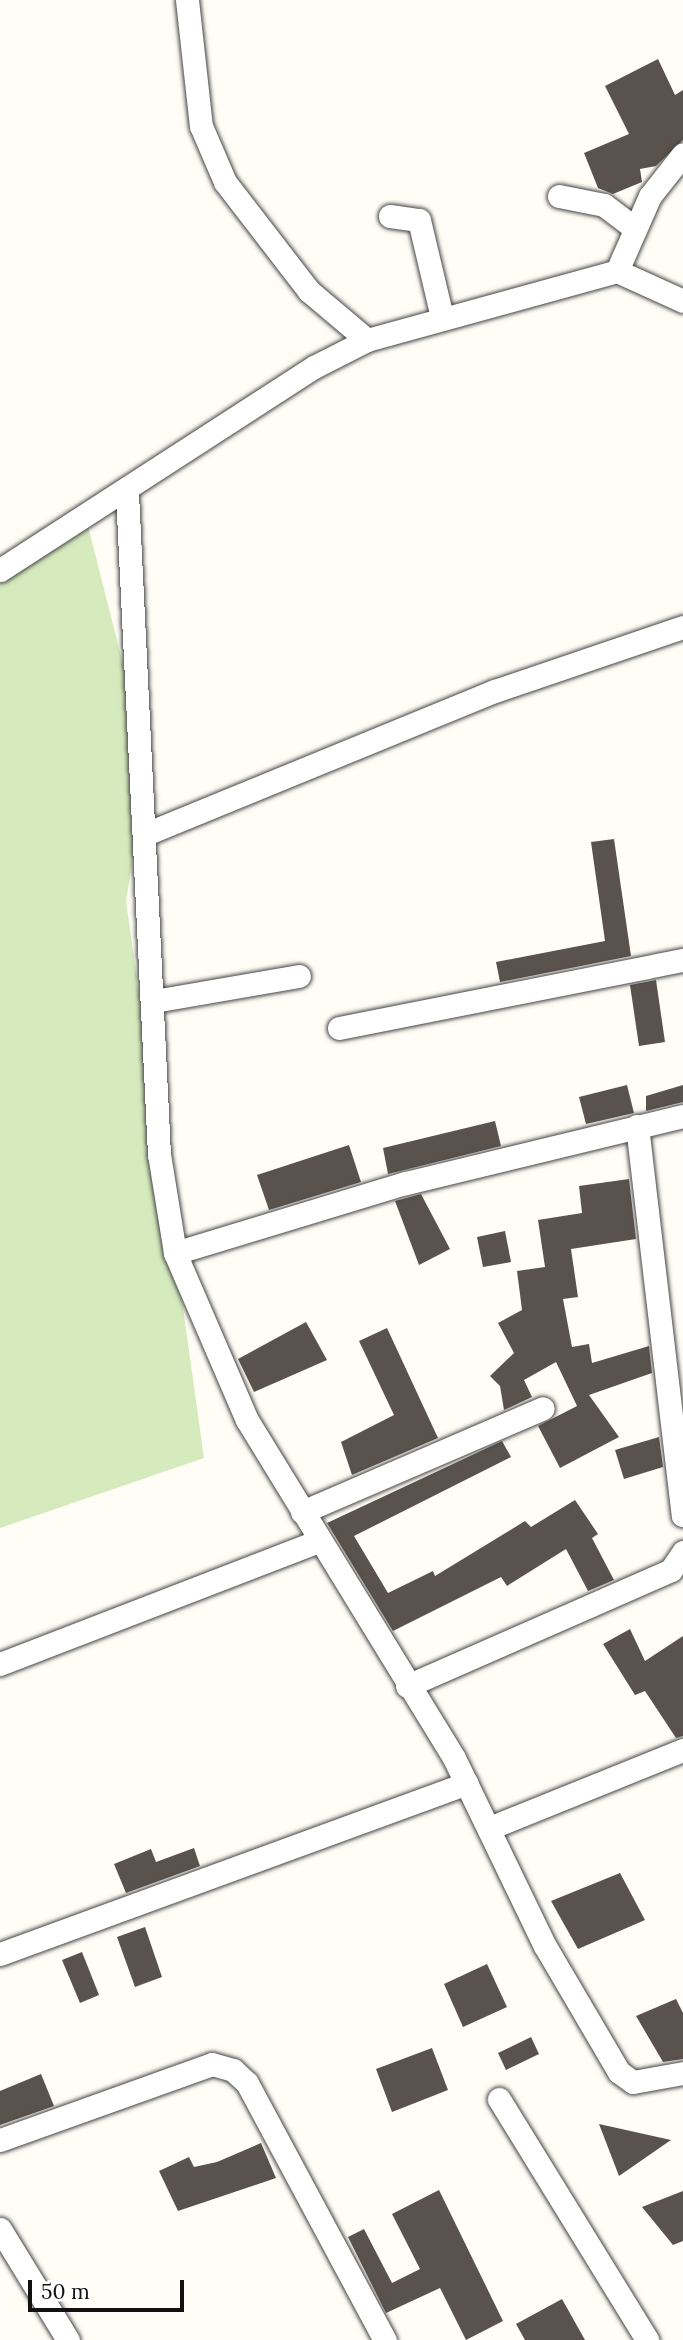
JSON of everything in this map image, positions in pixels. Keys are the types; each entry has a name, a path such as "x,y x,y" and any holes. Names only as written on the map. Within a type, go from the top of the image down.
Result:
{"street":[{"path":"187,0 201,126 225,182 309,291 367,340"},
{"path":"617,271 635,229 683,154"},
{"path":"559,196 604,205 635,229"},
{"path":"390,216 419,220 442,317"},
{"path":"0,570 127,493 239,414 367,340 442,317 617,271 683,301"},
{"path":"127,493 148,833 159,1154 175,1253 247,1420 467,1783 492,1827 545,1946 619,2072 633,2082 683,2073"},
{"path":"148,833 495,691 683,627"},
{"path":"339,1028 683,960"},
{"path":"154,1001 299,976"},
{"path":"175,1253 406,1183 683,1116"},
{"path":"636,1126 683,1515"},
{"path":"302,1512 543,1408"},
{"path":"0,1664 318,1541"},
{"path":"407,1686 671,1570 683,1552"},
{"path":"492,1827 683,1751"},
{"path":"0,1954 467,1783"},
{"path":"0,2140 212,2064 233,2070 247,2083 385,2340"},
{"path":"499,2099 647,2340"},
{"path":"0,2229 68,2340"}],"green space":[{"path":"88,526 133,703 139,819 126,901 204,1458 0,1528 0,581"}],"building":[{"path":"658,59 675,95 683,90 683,140 656,166 640,169 642,182 613,194 598,188 584,153 629,134 605,86"},
{"path":"614,839 631,956 500,982 496,962 605,941 591,842"},
{"path":"656,980 665,1042 639,1046 630,985"},
{"path":"627,1085 634,1113 586,1124 579,1097"},
{"path":"683,1085 683,1102 646,1111 646,1096"},
{"path":"495,1121 501,1146 388,1174 383,1148"},
{"path":"349,1145 361,1182 269,1210 257,1175"},
{"path":"629,1179 636,1239 571,1249 578,1297 563,1299 572,1347 589,1344 592,1363 649,1346 652,1373 589,1395 619,1437 560,1468 538,1426 577,1406 556,1362 524,1380 532,1397 504,1410 500,1386 490,1376 514,1353 498,1323 522,1310 517,1271 545,1267 538,1220 582,1213 579,1186"},
{"path":"421,1194 450,1249 419,1265 395,1201"},
{"path":"505,1231 511,1262 483,1267 477,1237"},
{"path":"306,1322 327,1360 254,1392 238,1359"},
{"path":"387,1328 438,1438 352,1475 341,1442 394,1415 359,1341"},
{"path":"659,1437 663,1467 624,1479 615,1450"},
{"path":"502,1441 511,1457 354,1536 388,1593 433,1571 435,1576 525,1521 531,1527 575,1500 598,1534 592,1538 614,1580 588,1591 566,1549 507,1586 501,1577 393,1631 327,1523"},
{"path":"630,1629 645,1661 683,1636 683,1736 676,1738 645,1691 635,1695 603,1644"},
{"path":"194,1848 200,1866 126,1893 114,1864 151,1849 156,1862"},
{"path":"620,1873 645,1920 578,1949 551,1901"},
{"path":"145,1927 162,1977 135,1987 117,1937"},
{"path":"82,1952 99,1995 80,2003 62,1960"},
{"path":"487,1964 507,2007 463,2027 444,1984"},
{"path":"676,1999 683,2013 683,2059 663,2062 636,2016"},
{"path":"531,2037 539,2054 506,2070 498,2053"},
{"path":"432,2048 448,2090 392,2112 376,2069"},
{"path":"41,2074 54,2106 0,2125 0,2091"},
{"path":"599,2124 671,2140 619,2176"},
{"path":"261,2143 276,2178 178,2211 159,2171 189,2157 194,2167 217,2162"},
{"path":"439,2190 503,2321 466,2340 440,2288 386,2313 348,2237 364,2229 392,2283 420,2269 392,2214"},
{"path":"683,2191 683,2241 673,2245 642,2207"},
{"path":"562,2299 585,2340 525,2340 516,2324"}]}
